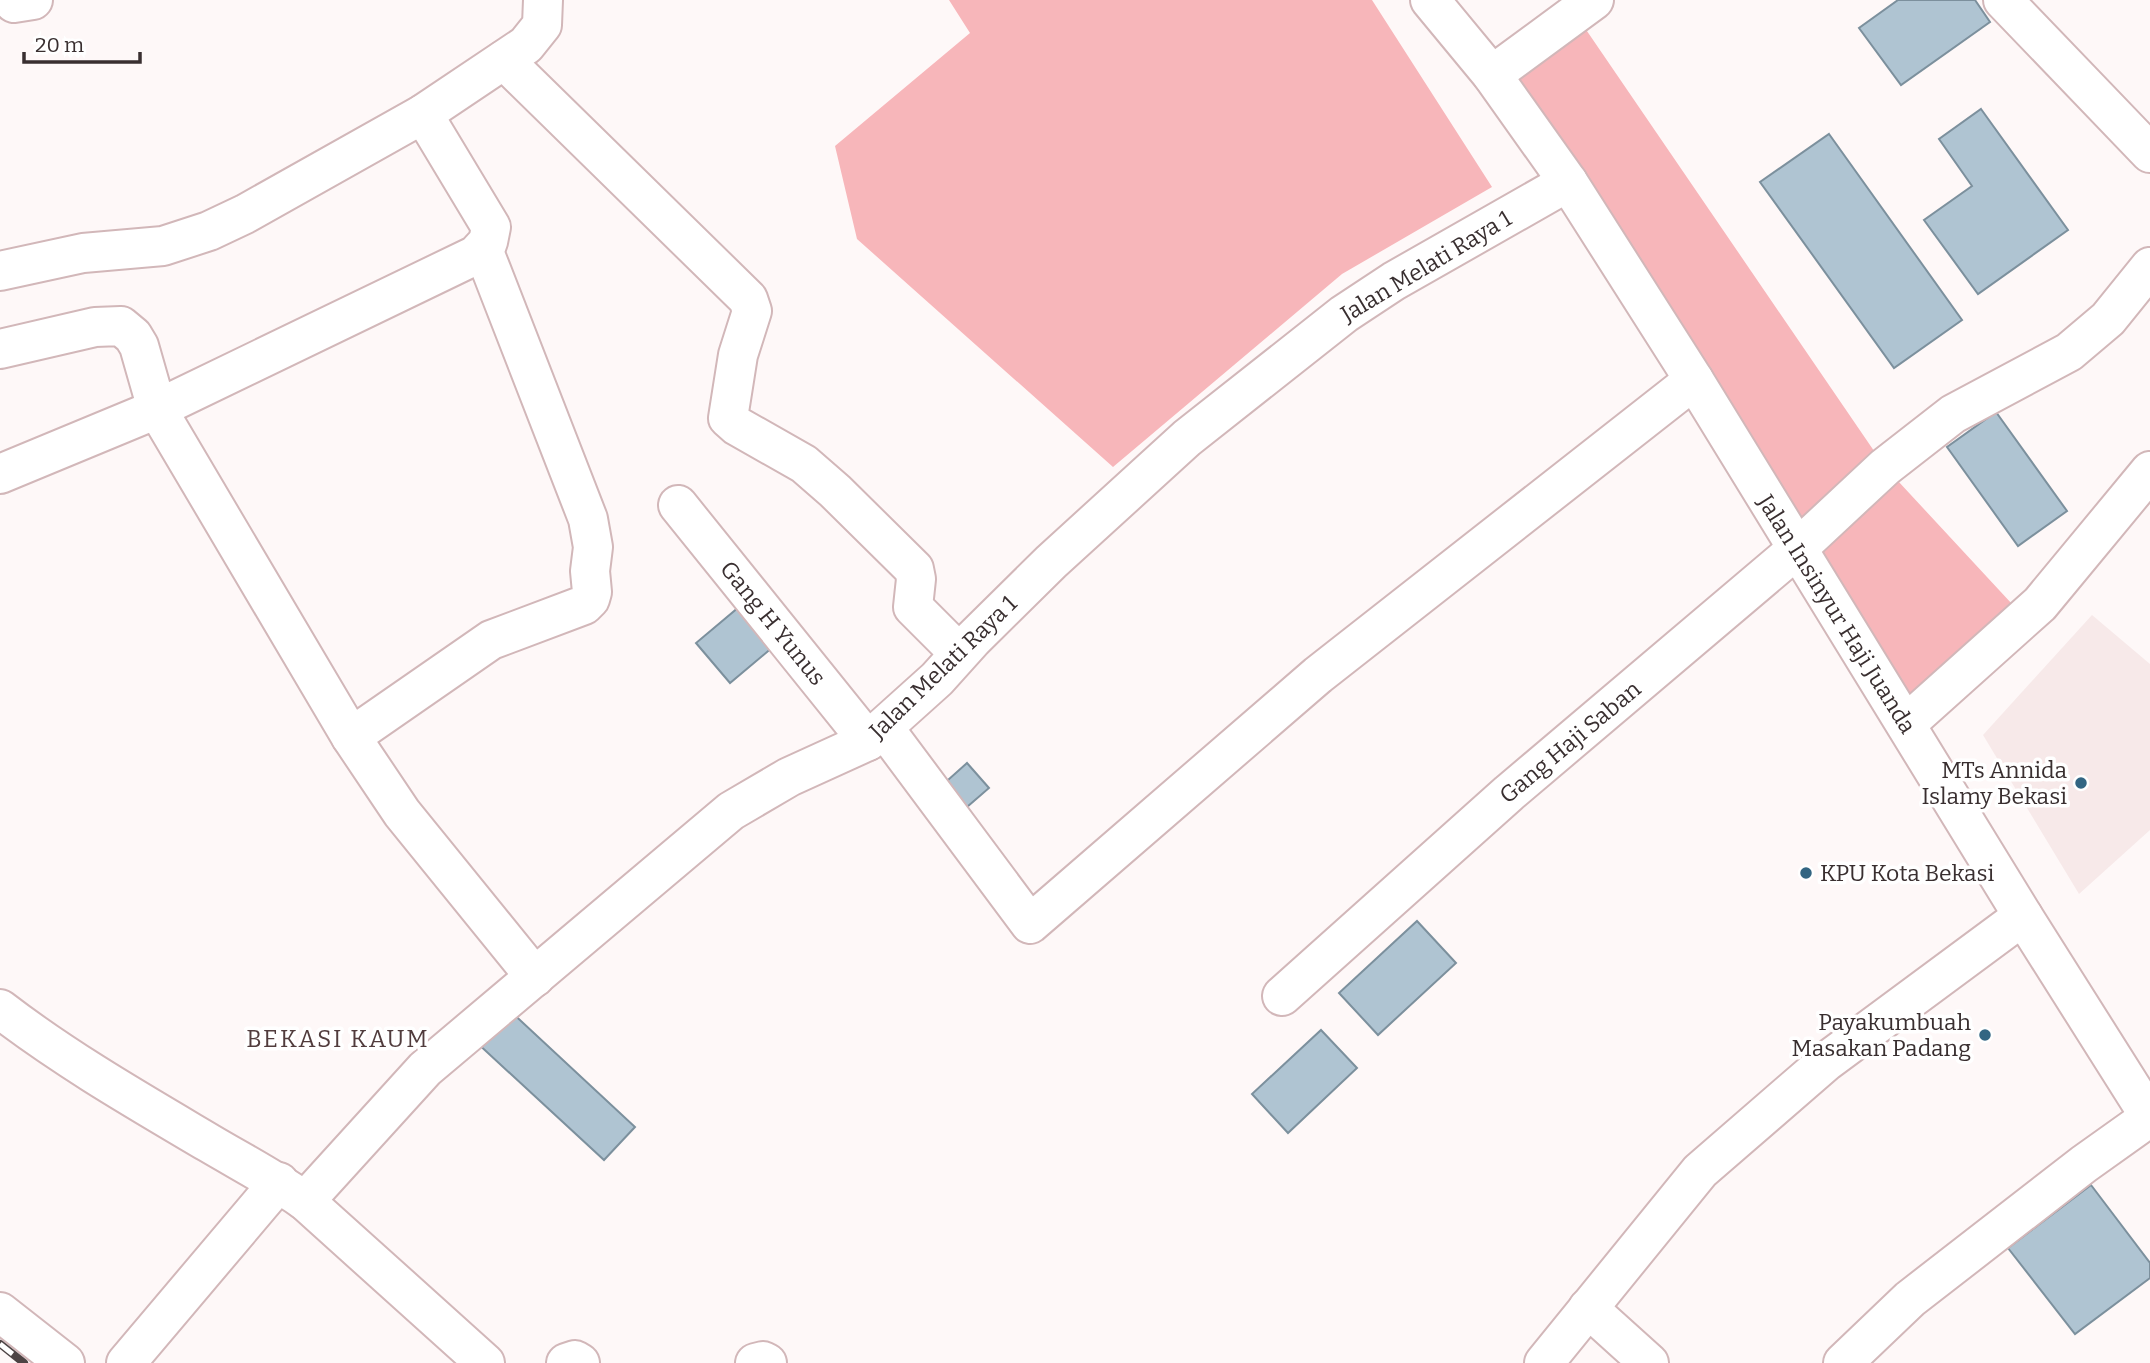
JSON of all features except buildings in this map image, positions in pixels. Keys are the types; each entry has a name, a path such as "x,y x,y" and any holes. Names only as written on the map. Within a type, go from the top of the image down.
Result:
{"street":[{"path":"0,271 83,253 163,246 209,231 245,214 422,114 526,45 541,25 543,0"},
{"name":"Jalan Insinyur Haji Juanda","path":"1430,0 1492,75 1568,182 1694,380 2023,916 2150,1117"},
{"path":"2003,0 2150,153"},
{"path":"1492,75 1583,5"},
{"path":"504,60 748,299 752,311 738,355 728,418 737,426 804,464 914,569 916,579 913,607 959,653"},
{"path":"0,474 157,409 476,255 483,249 491,234 491,227 422,114"},
{"name":"Jalan Melati Raya 1","path":"126,1363 292,1191 425,1069 732,811 789,777 876,734 937,679 959,653 1051,562 1187,438 1344,314 1394,281 1568,182"},
{"path":"351,737 491,640 584,605 592,592 590,570 593,547 588,519 483,249"},
{"name":"Gang Haji Saban","path":"1282,996 1509,793 1797,549 1885,467 1953,414 2069,352 2108,319 2150,267"},
{"path":"0,349 95,327 121,326 133,336 139,346 157,409 351,737 402,813 534,977"},
{"name":"Gang H Yunus","path":"678,505 876,734 1030,924 1318,675 1694,380"},
{"path":"1906,724 2040,604 2150,471"},
{"path":"1544,1363 1700,1171 1827,1061 2023,916"},
{"path":"0,1009 50,1046 292,1191 485,1363"},
{"path":"1843,1363 1910,1299 2084,1164 2150,1117"},
{"path":"1588,1308 1649,1363"},
{"path":"0,1312 65,1363"},
{"path":"566,1363 575,1360 580,1363"},
{"path":"755,1363 767,1363"}],"shaded area":[{"path":"949,0 1372,0 1492,187 1342,274 1113,467 857,239 835,146 970,33"},
{"path":"1576,15 1885,467 2025,618 1906,724 1492,75"},
{"name":"MTs Annida Islamy Bekasi","path":"2092,615 2150,664 2150,830 2079,894 1983,735"}],"railway":[{"path":"0,1344 24,1363"}],"place":[{"name":"MTs Annida Islamy Bekasi","path":"2081,783"},
{"name":"KPU Kota Bekasi","path":"1806,873"},
{"name":"Payakumbuah Masakan Padang","path":"1985,1035"}],"district":[{"name":"BEKASI KAUM","path":"338,1039"}]}
